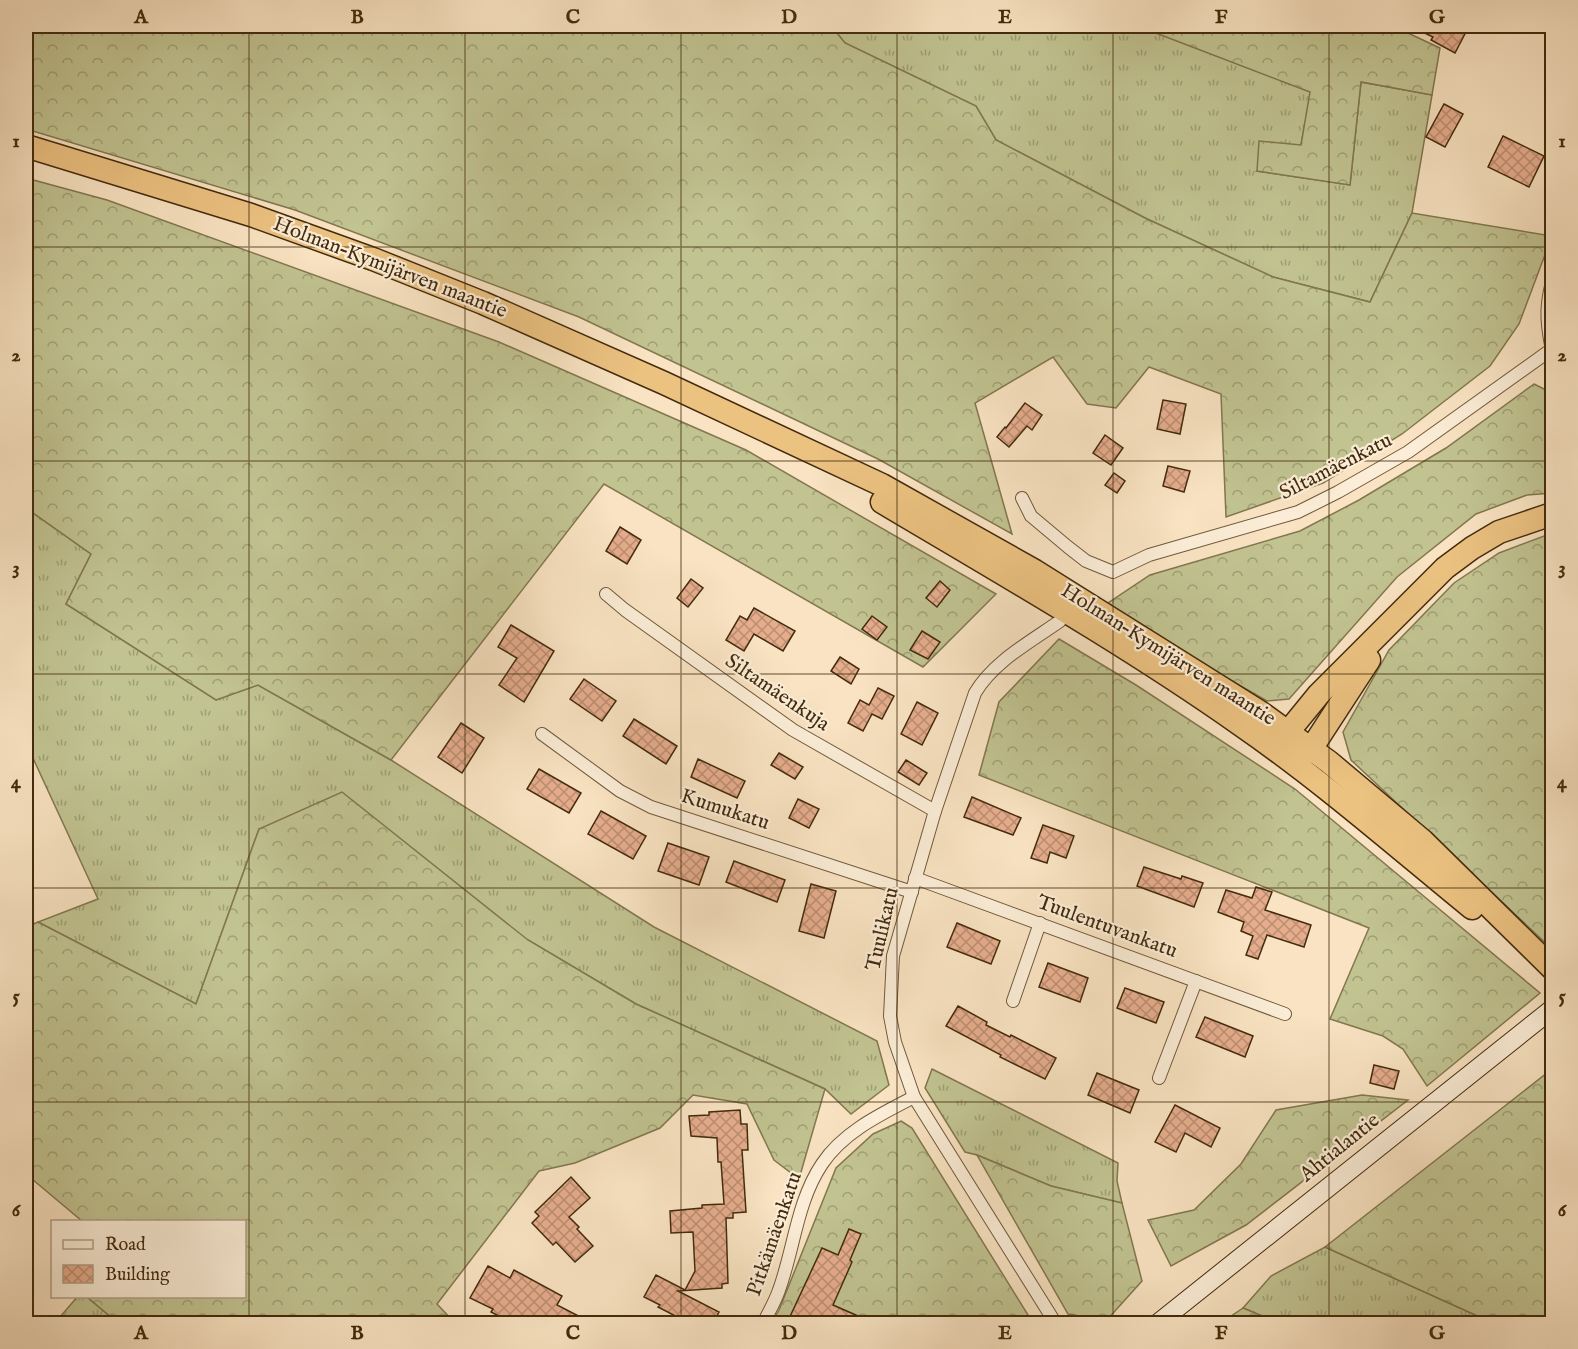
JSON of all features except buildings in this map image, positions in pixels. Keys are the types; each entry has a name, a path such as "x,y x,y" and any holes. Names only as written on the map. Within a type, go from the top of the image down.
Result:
{"highway":[{"name":"Holman–Kymijärven maantie","path":"26,146 251,215 373,259 569,340 872,480 1035,571 1192,668 1288,732 1379,803 1423,841 1548,964"},
{"name":"Holman–Kymijärven maantie","path":"743,421 982,561 1166,674 1289,760 1489,921 1548,964"},
{"path":"1418,597 1354,681 1311,749 1299,758 1289,760 1286,749 1288,732 1319,694 1445,568 1472,548 1500,532 1552,514"}],"main road":[{"name":"Ahtialantie","path":"1157,1323 1552,1009"}],"street":[{"name":"Siltamäenkatu","path":"1022,498 1031,516 1068,547 1086,561 1113,572 1149,555 1298,512 1338,492 1408,452 1551,350"},
{"name":"Siltamäenkuja","path":"606,594 793,730 935,811"},
{"name":"Tuulikatu","path":"1056,1323 914,1098 895,1042 890,1016 893,956 935,811 975,693 983,680 997,666 1060,621"},
{"name":"Kumukatu","path":"542,734 620,791 651,807 912,892"},
{"name":"Tuulentuvankatu","path":"915,878 1285,1014"},
{"path":"1013,1001 1040,923"},
{"path":"1159,1078 1196,981"},
{"name":"Pitkämäenkatu","path":"763,1323 779,1291 804,1203 821,1164 831,1152 861,1127 914,1098"}],"lane":[{"path":"1551,350 1544,327 1544,296 1552,270"}],"green space":[{"path":"26,26 831,26 845,43 976,106 996,140 1145,218 1273,277 1370,302 1412,213 1552,236 1519,324 1490,366 1402,434 1323,483 1226,517 1221,394 1149,367 1116,408 1087,404 1053,357 975,403 1012,534 878,459 579,317 295,210 26,129"},
{"path":"831,26 1149,26 1149,30 1311,92 1301,145 1257,171 1350,185 1361,82 1432,95 1412,213 1370,302 1273,277 1145,218 996,140 976,106 845,43"},
{"path":"1149,26 1393,26 1440,48 1432,95 1361,82 1350,185 1257,171 1259,141 1301,145 1310,92 1148,30"},
{"path":"26,178 107,200 499,342 746,450 996,594 923,667 604,484 391,760 258,685 216,700 66,604 91,554 26,508"},
{"path":"1534,384 1552,393 1552,493 1527,495 1476,514 1397,577 1289,699 1267,701 1102,607 1150,575 1300,531 1359,500 1446,448"},
{"path":"26,508 91,554 66,604 216,700 258,685 391,760 654,927 877,1041 889,1085 851,1114 825,1089 636,1004 528,940 259,829 196,1004 38,922 98,899 26,743"},
{"path":"1552,533 1552,949 1351,760 1343,732 1389,650 1454,583 1499,553"},
{"path":"1059,639 1136,685 1295,789 1540,993 1427,1086 1403,1049 1383,1036 1330,1019 1369,928 979,775 999,702"},
{"path":"342,792 528,940 636,1004 825,1089 799,1179 774,1160 747,1104 693,1095 660,1128 575,1163 539,1171 437,1304 455,1323 118,1323 88,1298 246,1298 246,1220 81,1220 26,1174 26,927 38,922 196,1004 259,829"},
{"path":"932,1069 1118,1163 1117,1181 1122,1203 1051,1186 965,1152 925,1088"},
{"path":"1552,1069 1552,1323 1493,1323 1325,1247"},
{"path":"1362,1095 1408,1100 1246,1225 1171,1266 1148,1220 1194,1210 1241,1164 1276,1110"},
{"path":"901,1121 912,1128 1033,1323 771,1324 779,1310 836,1168 873,1134"},
{"path":"977,1155 1051,1186 1122,1203 1142,1281 1106,1321 1068,1314"},
{"path":"1325,1247 1493,1323 1279,1323 1243,1308 1271,1276"},
{"path":"76,1298 88,1298 118,1323 54,1324"},
{"path":"1243,1308 1279,1323 1221,1323"}]}
